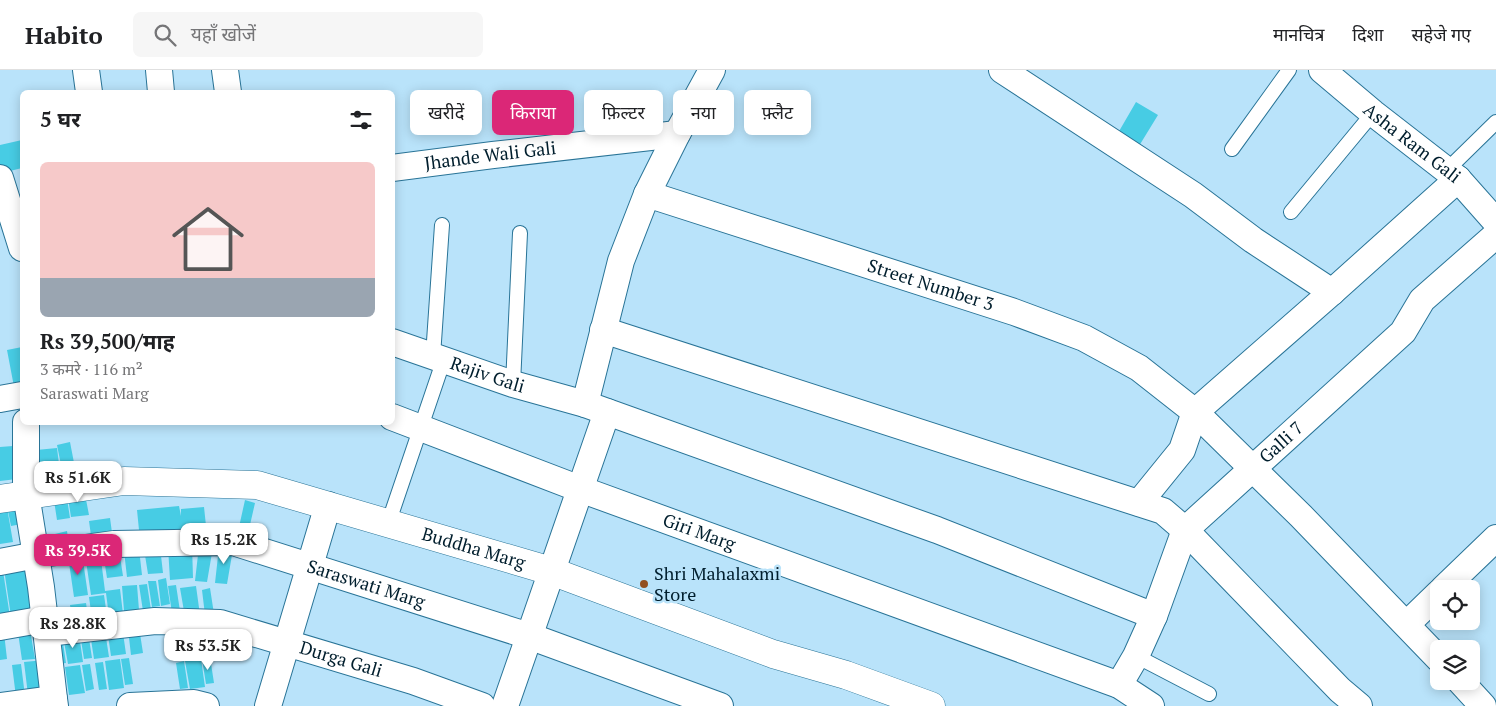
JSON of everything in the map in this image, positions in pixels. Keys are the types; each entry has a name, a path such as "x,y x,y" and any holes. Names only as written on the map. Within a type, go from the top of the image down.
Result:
{"street":[{"path":"86,70 89,90"},
{"path":"159,70 161,90"},
{"path":"225,70 228,90"},
{"path":"701,90 712,70"},
{"path":"1002,70 1193,196 1253,240 1332,292"},
{"name":"Asha Ram Gali","path":"1322,70 1373,113 1452,174 1496,222"},
{"name":"Jhande Wali Gali","path":"395,168 673,134"},
{"path":"505,706 580,489 596,408 602,330 621,261 647,194 676,135"},
{"path":"1139,503 1182,450 1195,412 1332,292 1452,174"},
{"path":"0,178 16,238"},
{"name":"Street Number 3","path":"647,194 1014,312 1084,338 1140,368 1195,412 1253,468 1430,649"},
{"name":"Galli 7","path":"1119,685 1136,656 1154,616 1185,530 1403,332 1422,300 1496,235"},
{"path":"602,330 1162,511 1185,530 1340,690 1359,706"},
{"name":"Rajiv Gali","path":"395,343 513,384 596,408 938,530 1154,616"},
{"path":"0,399 20,395"},
{"name":"Giri Marg","path":"395,418 580,489 1119,685 1152,706"},
{"path":"1,706 54,703 36,555 13,496 25,425"},
{"name":"Buddha Marg","path":"13,496 124,481 258,485 551,572 773,654 846,675 931,706"},
{"path":"268,706 328,505"},
{"path":"1452,580 1496,538"},
{"name":"Saraswati Marg","path":"0,562 114,544 233,542 529,636 720,706"},
{"path":"1407,624 1430,602"},
{"name":"Durga Gali","path":"0,627 155,621 220,623 413,681 482,706"},
{"path":"1468,690 1483,706"},
{"path":"130,706 194,703 206,706"}],"lane":[{"path":"1232,149 1289,70"},
{"path":"1291,212 1373,113"},
{"path":"1452,174 1496,122"},
{"path":"388,524 420,428 438,357 442,225"},
{"path":"513,384 520,233"},
{"path":"1136,656 1209,694"}],"building":[{"path":"1136,102 1158,115 1139,146 1118,133"},
{"path":"20,140 20,168 2,173 0,145"},
{"path":"20,347 20,391 15,392 7,350"},
{"path":"70,442 75,468 62,470 57,445"},
{"path":"13,446 17,479 0,481 0,447"},
{"path":"57,448 60,472 29,475 26,451"},
{"path":"84,489 89,515 71,517 67,492"},
{"path":"66,492 70,518 57,520 53,494"},
{"path":"22,498 27,523 11,526 6,501"},
{"path":"245,500 255,503 247,538 237,536"},
{"path":"6,502 13,542 0,544 0,503"},
{"path":"179,506 181,516 181,509 204,507 207,535 140,540 137,510"},
{"path":"110,518 113,540 92,543 89,521"},
{"path":"67,531 69,545 59,546 39,538"},
{"path":"192,545 193,578 170,580 168,547"},
{"path":"199,546 213,547 207,582 195,581"},
{"path":"160,547 163,573 148,574 144,549"},
{"path":"219,547 233,549 227,584 215,583"},
{"path":"139,549 142,575 127,577 124,551"},
{"path":"119,550 123,576 107,578 103,552"},
{"path":"100,552 105,591 120,589 124,622 110,624 106,593 91,595 85,554"},
{"path":"82,554 88,595 74,597 68,556"},
{"path":"34,564 43,618 12,623 4,569"},
{"path":"3,571 11,623 0,625 0,572"},
{"path":"166,578 170,604 161,606 158,580"},
{"path":"148,581 156,581 160,606 152,607"},
{"path":"147,584 151,610 143,611 139,585"},
{"path":"137,585 139,610 125,623 122,586"},
{"path":"176,585 180,611 172,613 168,586"},
{"path":"196,586 200,615 185,617 180,588"},
{"path":"210,588 214,614 205,615 202,590"},
{"path":"104,595 108,623 93,626 89,597"},
{"path":"86,603 89,623 73,625 70,605"},
{"path":"29,624 35,659 22,660 17,626"},
{"path":"122,626 126,654 111,656 107,628"},
{"path":"139,627 143,653 131,655 128,629"},
{"path":"105,631 109,657 94,659 90,633"},
{"path":"88,632 92,658 84,659 80,634"},
{"path":"4,633 7,659 0,660 0,634"},
{"path":"79,634 83,662 68,664 63,636"},
{"path":"62,636 66,663 58,664"},
{"path":"210,657 214,683 206,684 202,659"},
{"path":"129,658 133,684 125,685 121,659"},
{"path":"120,659 124,688 109,690 105,661"},
{"path":"201,659 205,687 190,689 185,661"},
{"path":"45,660 49,693 28,695 24,662"},
{"path":"184,661 188,688 180,689 176,663"},
{"path":"103,662 107,689 99,690 95,663"},
{"path":"21,664 25,696 16,697 12,665"},
{"path":"90,664 94,689 86,691 82,665"},
{"path":"80,665 85,693 69,695 65,667"}],"place":[{"name":"Shri Mahalaxmi Store","path":"644,584"}]}
